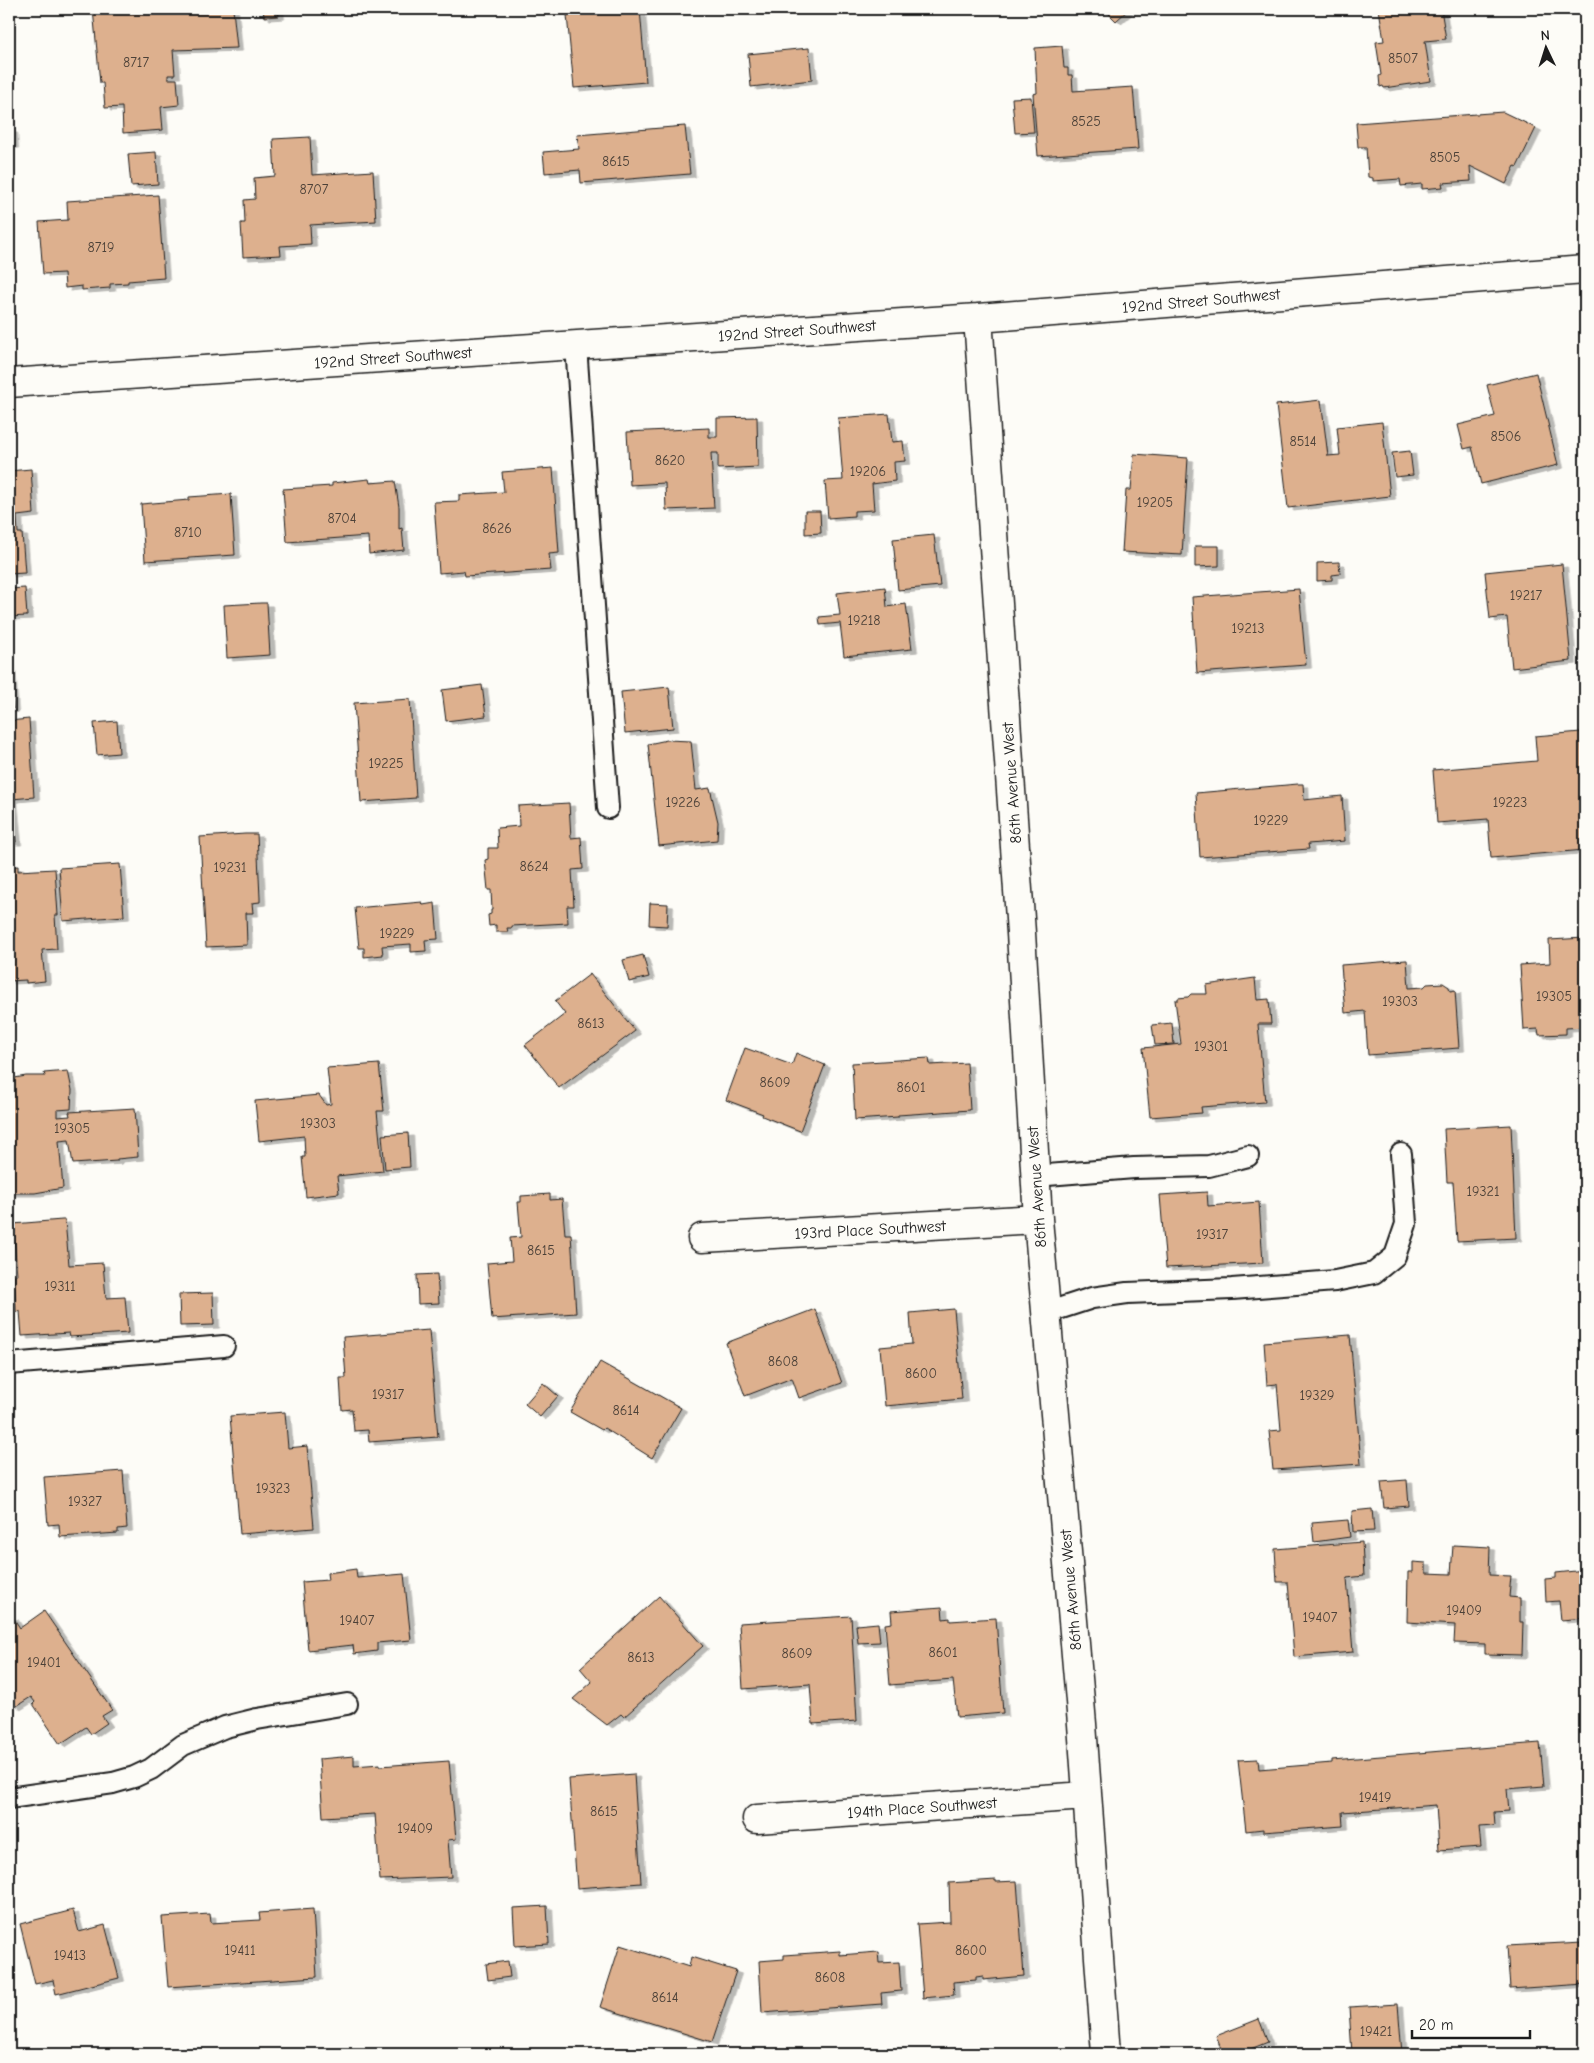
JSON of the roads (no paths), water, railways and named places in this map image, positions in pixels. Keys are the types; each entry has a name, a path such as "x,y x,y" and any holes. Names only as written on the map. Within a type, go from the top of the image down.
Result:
{"street":[{"name":"192nd Street Southwest","path":"9,383 978,318 1585,270"},
{"name":"86th Avenue West","path":"978,318 1021,932 1038,1219 1082,1724 1106,2054"},
{"name":"193rd Place Southwest","path":"702,1238 1038,1219"},
{"name":"194th Place Southwest","path":"757,1819 1086,1796"}],"lane":[{"path":"576,345 608,808"},
{"path":"1046,1313 1092,1298 1127,1293 1232,1289 1336,1281 1374,1273 1395,1256 1406,1224 1400,1154"},
{"path":"1035,1176 1134,1168 1209,1166 1248,1156"},
{"path":"9,1364 224,1346"},
{"path":"9,1798 113,1784 151,1769 183,1745 225,1727 257,1719 347,1704"}]}
